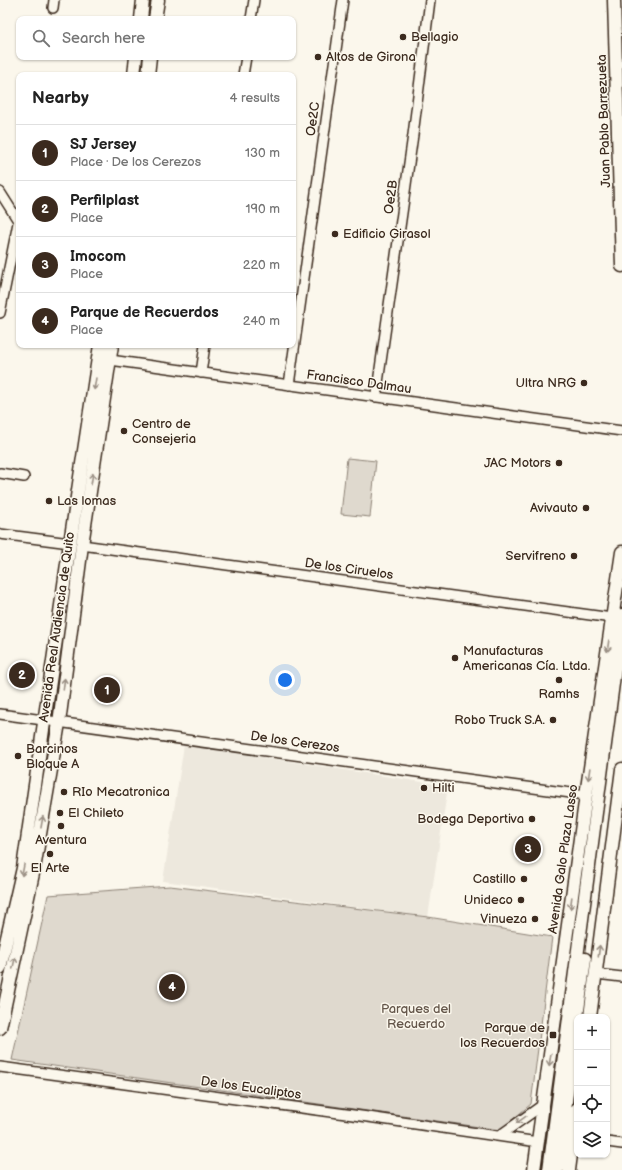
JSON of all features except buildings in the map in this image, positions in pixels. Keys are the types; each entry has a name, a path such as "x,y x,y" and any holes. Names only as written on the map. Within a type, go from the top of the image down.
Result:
{"main road":[{"path":"141,16 143,0"},
{"path":"155,16 158,0"},
{"name":"Juan Pablo Barrezueta","path":"614,0 622,266"},
{"path":"134,72 136,60"},
{"path":"148,72 150,60"},
{"name":"Avenida Real Audiencia de Quito","path":"0,1028 34,869 59,723 76,544 100,348"},
{"name":"Avenida Real Audiencia de Quito","path":"0,968 23,868 45,720 112,348"},
{"name":"Avenida Galo Plaza Lasso","path":"549,1170 566,1138 617,617 622,552"},
{"name":"Avenida Galo Plaza Lasso","path":"534,1170 586,795 617,617"},
{"name":"Avenida Galo Plaza Lasso","path":"578,1014 622,665"},
{"path":"590,1014 622,769"},
{"name":"Avenida Galo Plaza Lasso","path":"569,1170 566,1138 574,1050"},
{"name":"Avenida Galo Plaza Lasso","path":"558,1170 566,1138 574,1117"}],"street":[{"path":"251,16 254,0"},
{"name":"Oe2C","path":"296,335 343,0"},
{"name":"Oe2B","path":"376,398 413,135 430,0"},
{"path":"244,72 246,60"},
{"path":"0,192 16,217"},
{"path":"0,313 16,236"},
{"path":"102,348 110,360"},
{"path":"201,373 205,348"},
{"name":"Oe2C","path":"289,385 294,348"},
{"name":"Francisco Dalmau","path":"110,360 622,431"},
{"path":"0,474 24,477"},
{"name":"De los Ciruelos","path":"0,534 617,617"},
{"name":"De los Cerezos","path":"0,717 45,720 586,795"},
{"path":"596,974 622,977"},
{"name":"De los Eucaliptos","path":"0,1067 375,1118 538,1142"},
{"path":"499,1136 544,1104"},
{"path":"610,1142 622,1144"}],"shaded area":[{"path":"184,745 448,786 428,917 163,881"}],"green space":[{"path":"347,458 376,461 370,517 341,514"},
{"name":"Parques del Recuerdo","path":"170,886 428,917 552,937 531,1104 500,1130 12,1060 48,895"}],"place":[{"name":"Bellagio","path":"403,37"},
{"name":"Altos de Girona","path":"318,57"},
{"name":"Edificio Girasol","path":"335,234"},
{"name":"Ultra NRG","path":"584,383"},
{"name":"Centro de Consejeria","path":"124,431"},
{"name":"JAC Motors","path":"559,463"},
{"name":"Las lomas","path":"49,501"},
{"name":"Avivauto","path":"586,508"},
{"name":"Servifreno","path":"574,556"},
{"name":"Manufacturas Americanas Cía. Ltda.","path":"455,658"},
{"name":"Perfilplast","path":"22,675"},
{"name":"Ramhs","path":"559,680"},
{"name":"SJ Jersey","path":"107,690"},
{"name":"Robo Truck S.A.","path":"553,720"},
{"name":"Barcinos Bloque A","path":"18,756"},
{"name":"Hilti","path":"424,788"},
{"name":"RIo Mecatronica","path":"64,792"},
{"name":"El Chileto","path":"60,813"},
{"name":"Bodega Deportiva","path":"532,819"},
{"name":"Aventura","path":"61,826"},
{"name":"Imocom","path":"528,849"},
{"name":"El Arte","path":"50,854"},
{"name":"Castillo","path":"524,879"},
{"name":"Unideco","path":"521,900"},
{"name":"Vinueza","path":"535,919"},
{"name":"Parque de Recuerdos","path":"172,987"},
{"name":"Parque de los Recuerdos","path":"553,1035"}]}
